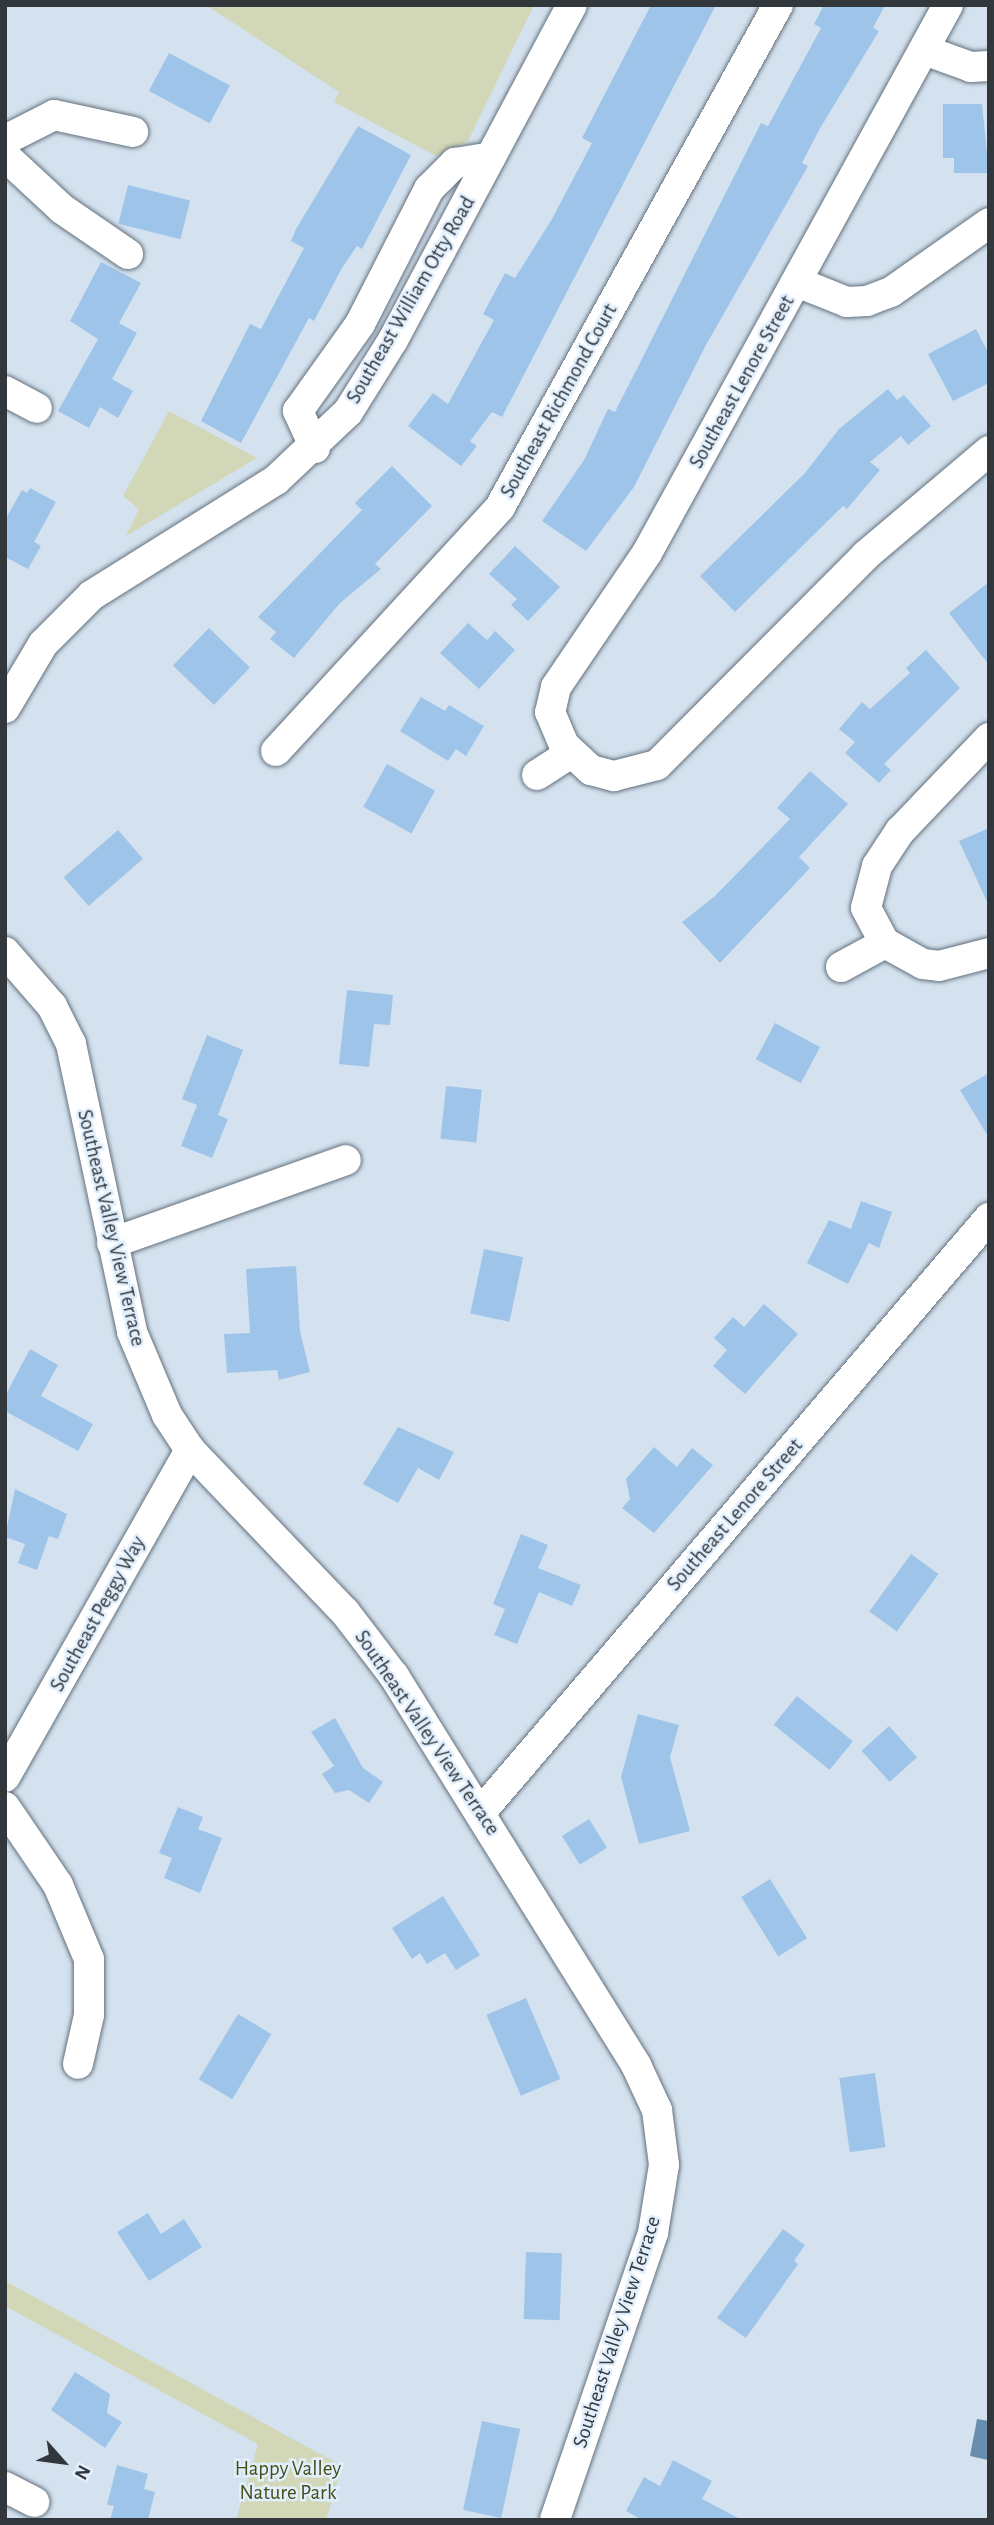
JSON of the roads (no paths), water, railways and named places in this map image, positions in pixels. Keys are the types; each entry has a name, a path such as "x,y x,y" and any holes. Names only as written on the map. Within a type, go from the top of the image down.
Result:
{"street":[{"name":"Southeast William Otty Road","path":"5,708 43,644 92,595 258,492 315,448 377,368 572,5"},
{"name":"Southeast Richmond Court","path":"276,751 500,507 778,5"},
{"name":"Southeast Lenore Street","path":"948,5 648,553 556,687 550,712 571,753 592,770 614,776 657,765 866,555 989,451"},
{"path":"924,50 971,67 989,66"},
{"path":"5,140 54,115 133,132"},
{"path":"5,156 62,209 128,254"},
{"path":"315,448 298,411 360,324 429,189 455,163 491,157"},
{"path":"797,282 847,302 867,301 891,292 989,223"},
{"path":"5,391 37,408"},
{"path":"989,738 900,831 877,866 866,908 885,943 931,965 989,953"},
{"path":"537,775 571,753"},
{"path":"841,967 885,943"},
{"name":"Southeast Valley View Terrace","path":"5,952 51,1006 71,1044 112,1243 141,1361 190,1450 345,1612 394,1676 636,2065 663,2135 662,2191 653,2234 555,2520"},
{"path":"112,1243 346,1160"},
{"name":"Southeast Lenore Street","path":"481,1812 989,1218"},
{"name":"Southeast Peggy Way","path":"5,1777 190,1450"},
{"path":"5,1807 58,1885 89,1959 89,2015 78,2064"},
{"path":"5,2487 33,2502"}],"water":[{"path":"977,2419 989,2421 988,2460 970,2456"}],"park label":[{"name":"Happy Valley Nature Park","path":"288,2481"}]}
